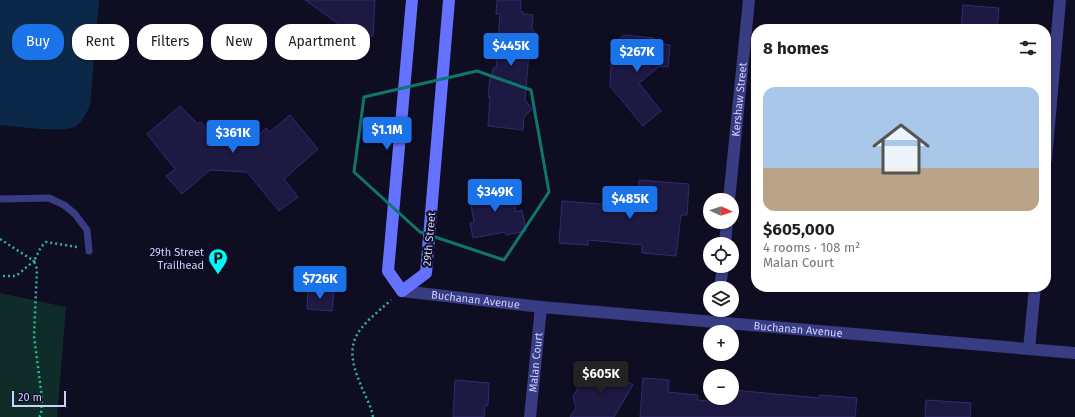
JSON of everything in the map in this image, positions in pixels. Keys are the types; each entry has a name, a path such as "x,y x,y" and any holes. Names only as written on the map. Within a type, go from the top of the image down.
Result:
{"street":[{"path":"402,291 388,271 412,0"},
{"name":"29th Street","path":"402,291 426,273 449,0"},
{"name":"Kershaw Street","path":"730,193 749,0"},
{"path":"1051,102 1060,0"},
{"name":"Buchanan Avenue","path":"402,291 540,307 703,315"},
{"path":"1029,349 1035,292"},
{"name":"Malan Court","path":"530,417 540,307"},
{"name":"Buchanan Avenue","path":"727,317 1075,353"}],"lane":[{"path":"0,199 49,198 64,205 75,214 88,230 89,251"}],"path":[{"path":"0,239 34,261 37,269 34,336 42,398 41,415 39,417"},
{"path":"0,276 16,276 34,261 41,247 46,242 62,244 89,251"},
{"path":"373,417 354,369 353,346 356,335 362,327 402,291"}],"highlighted area":[{"path":"477,71 531,90 549,192 504,260 420,232 354,172 364,97"}],"green space":[{"path":"0,293 66,307 57,417 0,417"}],"water":[{"path":"0,0 99,0 97,24 72,24 72,60 94,60 90,106 82,119 76,126 61,129 0,125"}],"building":[{"path":"305,0 375,0 373,36 370,36 370,24 339,24"},
{"path":"497,0 521,0 520,12 523,12 523,14 533,15 532,29 539,37 532,42 531,52 529,52 525,100 532,109 524,117 523,130 488,126 490,97 488,97 490,78 492,78 493,68 496,68 500,14 496,14"},
{"path":"963,5 999,8 997,24 961,24"},
{"path":"624,35 654,38 654,40 657,40 657,43 670,45 668,67 660,66 639,83 661,111 643,126 610,86 612,45"},
{"path":"180,106 198,124 201,122 208,131 257,137 266,128 270,132 290,115 318,149 284,179 298,197 279,211 247,172 210,170 182,194 166,176 175,169 147,134"},
{"path":"639,180 689,184 687,215 681,215 676,256 642,253 642,245 588,240 588,245 559,243 562,201 637,207"},
{"path":"501,184 501,187 505,186 508,201 514,200 516,212 522,210 526,231 506,235 505,232 473,238 470,223 474,222 471,205 474,204 471,193 487,190 486,187"},
{"path":"308,290 334,292 332,311 307,309"},
{"path":"600,366 633,385 614,417 570,417 576,408 573,397 581,382 591,381"},
{"path":"643,378 669,380 668,392 698,395 697,400 703,401 703,405 739,405 739,391 819,398 820,395 857,398 855,417 640,417"},
{"path":"455,380 489,383 488,406 485,405 484,417 453,417"},
{"path":"926,400 971,403 970,417 925,417"}],"place":[{"name":"29th Street Trailhead","path":"218,275"}]}
